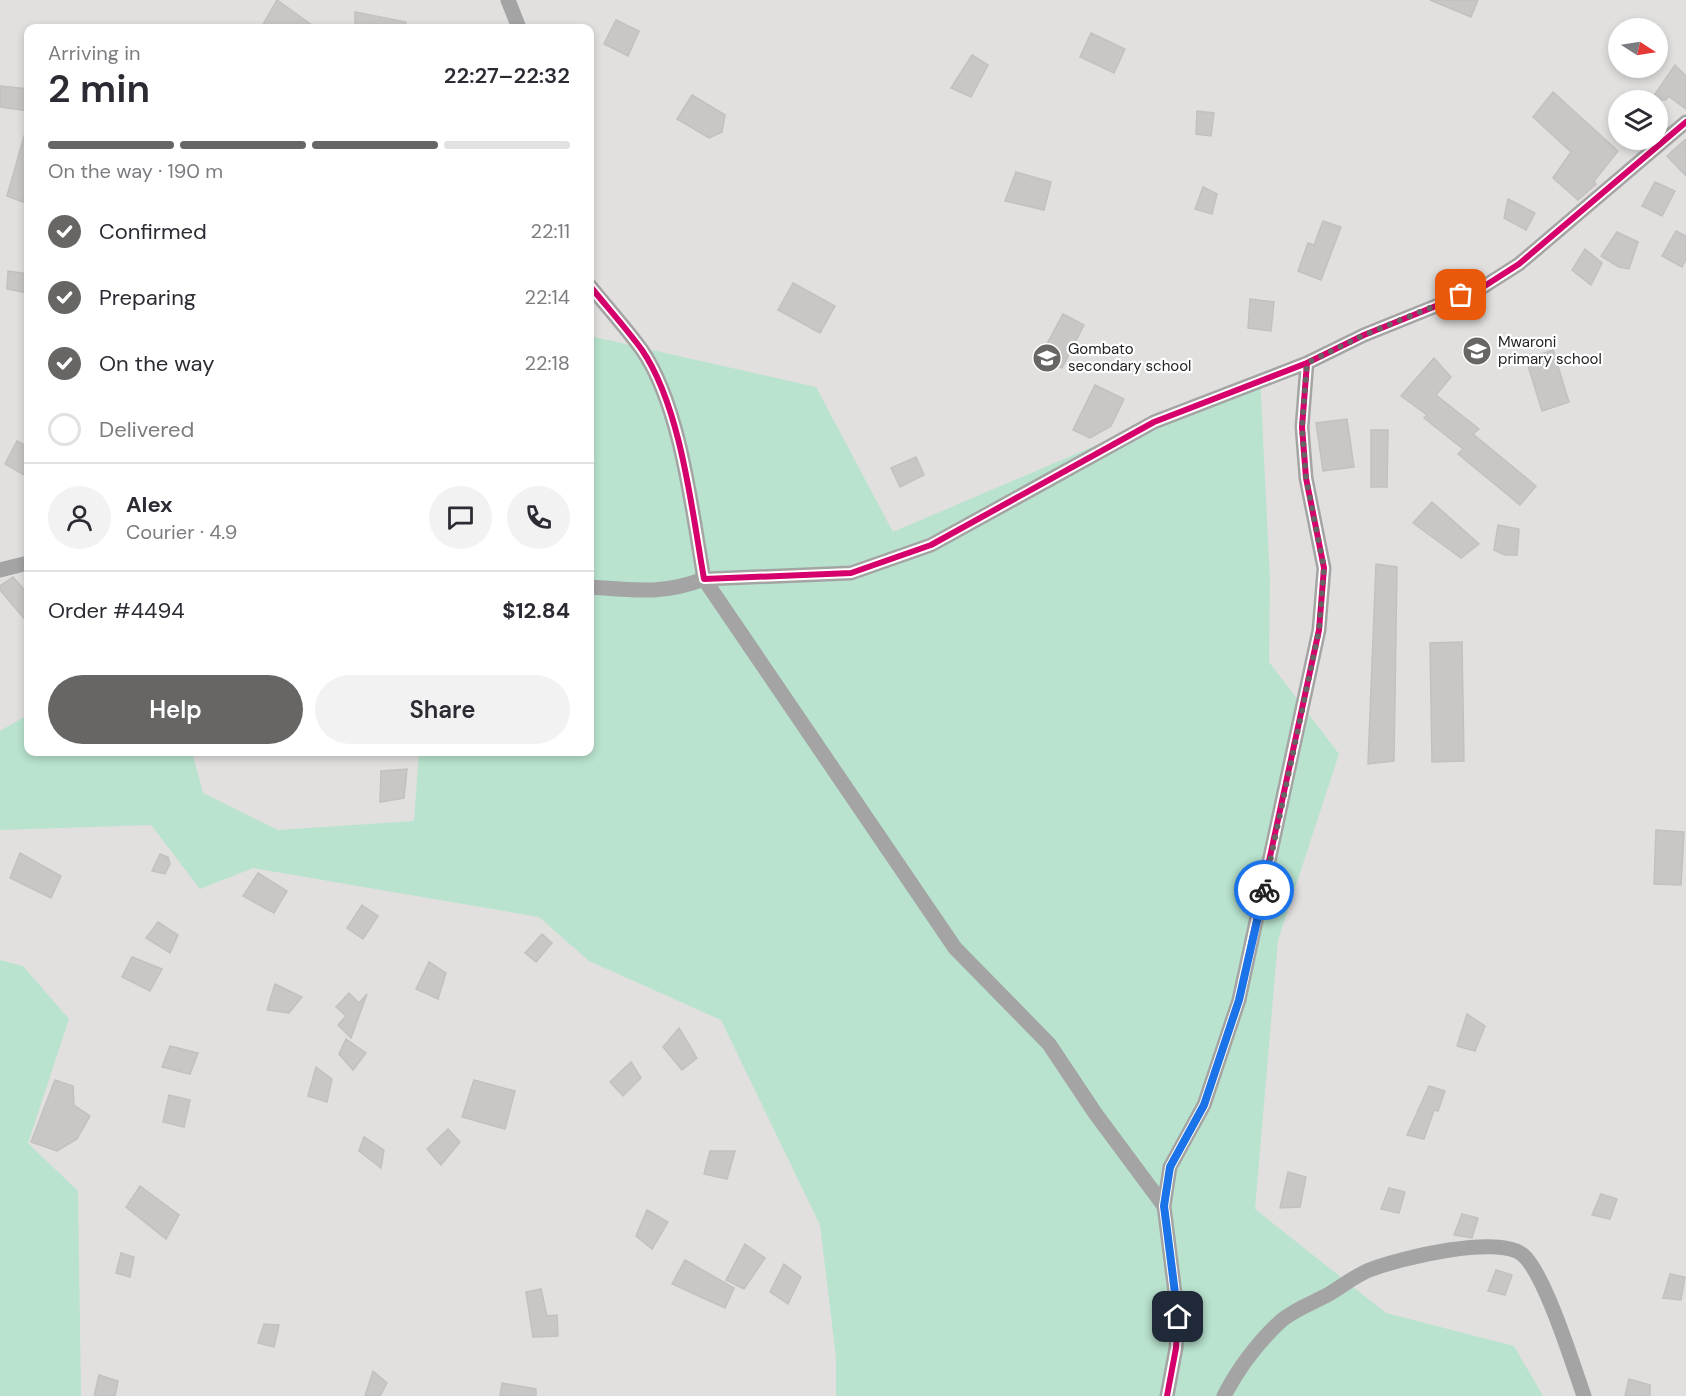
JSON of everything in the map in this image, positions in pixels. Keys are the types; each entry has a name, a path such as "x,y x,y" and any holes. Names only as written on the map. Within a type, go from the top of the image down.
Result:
{"street":[{"path":"508,0 517,24"},
{"path":"594,587 655,592 679,589 704,579 851,573 931,545 1154,422 1307,363 1374,330 1483,287 1519,264 1686,122"},
{"path":"594,291 643,351 663,393 679,445 704,579 955,948 1049,1044 1095,1113 1164,1206"},
{"path":"1167,1396 1176,1348 1178,1317 1164,1206 1170,1167 1204,1105 1239,1000 1319,630 1324,568 1306,478 1302,427 1307,363"},
{"path":"0,570 24,564"},
{"path":"1224,1396 1265,1337 1300,1307 1327,1295 1371,1269 1405,1260 1487,1245 1523,1254 1545,1289 1584,1396"}],"green space":[{"path":"594,337 816,387 893,532 1260,375 1270,580 1269,662 1339,754 1278,940 1255,1209 1386,1313 1514,1346 1543,1396 836,1396 836,1357 820,1225 721,1020 589,961 539,917 253,868 200,889 151,825 0,830 0,731 24,717 24,756 193,756 203,793 278,830 414,821 419,756 594,756"},
{"path":"0,960 23,966 69,1019 28,1143 78,1191 81,1396 0,1396"}],"building":[{"path":"277,0 310,24 263,24"},
{"path":"1430,0 1478,0 1471,17"},
{"path":"355,12 406,22 406,24 355,24"},
{"path":"616,20 639,31 628,56 604,44"},
{"path":"1091,33 1125,49 1114,73 1080,57"},
{"path":"972,55 988,65 971,97 951,88"},
{"path":"1675,65 1686,76 1686,109 1668,96 1668,90 1658,90"},
{"path":"0,86 24,89 24,110 0,107"},
{"path":"1553,92 1608,142 1608,150 1618,151 1594,181 1596,184 1578,200 1553,178 1571,152 1533,117"},
{"path":"692,95 725,115 722,132 709,138 677,119"},
{"path":"1197,111 1214,113 1211,136 1196,134"},
{"path":"24,136 24,200 23,202 7,196"},
{"path":"1686,139 1686,176 1667,156"},
{"path":"1016,172 1051,182 1044,210 1005,201"},
{"path":"1655,182 1675,191 1662,216 1642,206"},
{"path":"1203,187 1217,194 1212,214 1195,209"},
{"path":"1508,199 1535,213 1526,230 1504,218"},
{"path":"1323,221 1341,227 1321,280 1298,271 1308,243 1314,245"},
{"path":"1676,231 1686,236 1686,259 1682,267 1662,256"},
{"path":"1617,232 1638,242 1629,269 1619,267 1601,256"},
{"path":"1585,249 1602,263 1591,285 1572,270"},
{"path":"8,271 24,273 24,292 7,289"},
{"path":"793,283 835,306 820,333 778,310"},
{"path":"1250,299 1274,302 1271,331 1248,328"},
{"path":"1063,314 1084,325 1062,368 1040,357"},
{"path":"1553,350 1569,402 1542,411 1526,359"},
{"path":"1434,358 1451,377 1436,395 1479,429 1473,434 1536,486 1520,505 1458,454 1463,449 1424,418 1427,415 1401,396"},
{"path":"1095,385 1124,399 1111,426 1090,438 1073,430"},
{"path":"1347,419 1354,467 1323,471 1316,423"},
{"path":"1371,430 1388,430 1387,487 1371,487"},
{"path":"17,441 24,445 24,475 5,464"},
{"path":"916,457 924,475 900,487 891,468"},
{"path":"1432,502 1479,544 1461,558 1413,523"},
{"path":"1498,525 1519,529 1517,555 1505,555 1494,550"},
{"path":"1376,564 1397,567 1394,761 1368,764"},
{"path":"13,577 24,589 24,618 0,590 0,586"},
{"path":"1462,642 1464,761 1432,762 1430,643"},
{"path":"407,769 404,798 380,802 381,771"},
{"path":"1656,830 1684,832 1681,885 1654,884"},
{"path":"20,853 61,876 51,898 10,878"},
{"path":"160,854 168,857 170,864 165,874 152,871"},
{"path":"258,873 287,891 274,913 243,896"},
{"path":"362,905 378,916 363,939 347,928"},
{"path":"158,922 178,935 170,953 146,938"},
{"path":"542,934 552,943 536,962 525,953"},
{"path":"132,957 162,969 150,991 122,977"},
{"path":"429,962 446,973 438,999 416,989"},
{"path":"275,984 302,997 289,1013 267,1010"},
{"path":"349,993 359,1003 367,994 351,1038 338,1025 346,1016 336,1007"},
{"path":"1467,1014 1485,1026 1475,1051 1457,1046"},
{"path":"679,1028 697,1058 682,1070 663,1047"},
{"path":"346,1039 366,1053 353,1070 339,1054"},
{"path":"170,1046 198,1053 190,1074 162,1067"},
{"path":"631,1062 641,1078 623,1096 610,1082"},
{"path":"316,1067 332,1079 327,1102 308,1096"},
{"path":"55,1080 73,1086 74,1105 90,1116 77,1139 57,1151 31,1142"},
{"path":"474,1080 515,1091 505,1129 462,1117"},
{"path":"1429,1086 1445,1091 1438,1111 1434,1110 1424,1139 1407,1135"},
{"path":"169,1095 190,1100 184,1127 163,1122"},
{"path":"448,1129 460,1142 441,1165 427,1149"},
{"path":"364,1137 384,1150 381,1168 359,1151"},
{"path":"710,1151 735,1151 727,1179 704,1174"},
{"path":"1288,1172 1306,1177 1300,1207 1280,1208"},
{"path":"140,1186 179,1215 166,1239 126,1207"},
{"path":"1389,1188 1405,1192 1399,1213 1381,1209"},
{"path":"1601,1194 1617,1199 1610,1219 1592,1215"},
{"path":"647,1210 668,1222 652,1249 636,1236"},
{"path":"1462,1214 1478,1218 1472,1238 1454,1235"},
{"path":"745,1244 765,1258 744,1289 726,1280"},
{"path":"121,1253 134,1257 130,1277 116,1273"},
{"path":"685,1260 734,1288 725,1308 672,1284"},
{"path":"784,1264 801,1277 788,1304 770,1292"},
{"path":"1496,1270 1512,1275 1505,1295 1488,1291"},
{"path":"1670,1274 1685,1277 1681,1300 1663,1298"},
{"path":"541,1289 547,1316 557,1315 558,1336 533,1337 526,1292"},
{"path":"264,1324 279,1325 274,1347 258,1343"},
{"path":"373,1371 387,1383 380,1396 365,1396"},
{"path":"99,1375 118,1381 115,1396 94,1396"},
{"path":"1629,1379 1650,1385 1650,1396 1625,1396"},
{"path":"502,1383 536,1389 536,1396 500,1396"}],"cycle path":[{"path":"594,291 642,350 666,400 683,460 704,579 851,573 931,545 1154,422 1307,363 1364,335 1483,287 1519,264 1686,122"},
{"path":"1167,1396 1176,1348 1178,1317 1164,1206 1170,1167 1204,1105 1239,1000 1319,630 1324,568 1306,478 1302,427 1307,363"}],"way so far":[{"path":"1264,890 1319,630 1324,568 1306,478 1302,427 1302,400 1307,363 1364,335 1461,295"}],"place":[{"name":"Mwaroni primary school","path":"1477,351"},
{"name":"Gombato secondary school","path":"1047,358"}],"route":[{"path":"1178,1317 1164,1206 1170,1167 1204,1105 1239,1000 1264,890"}]}
